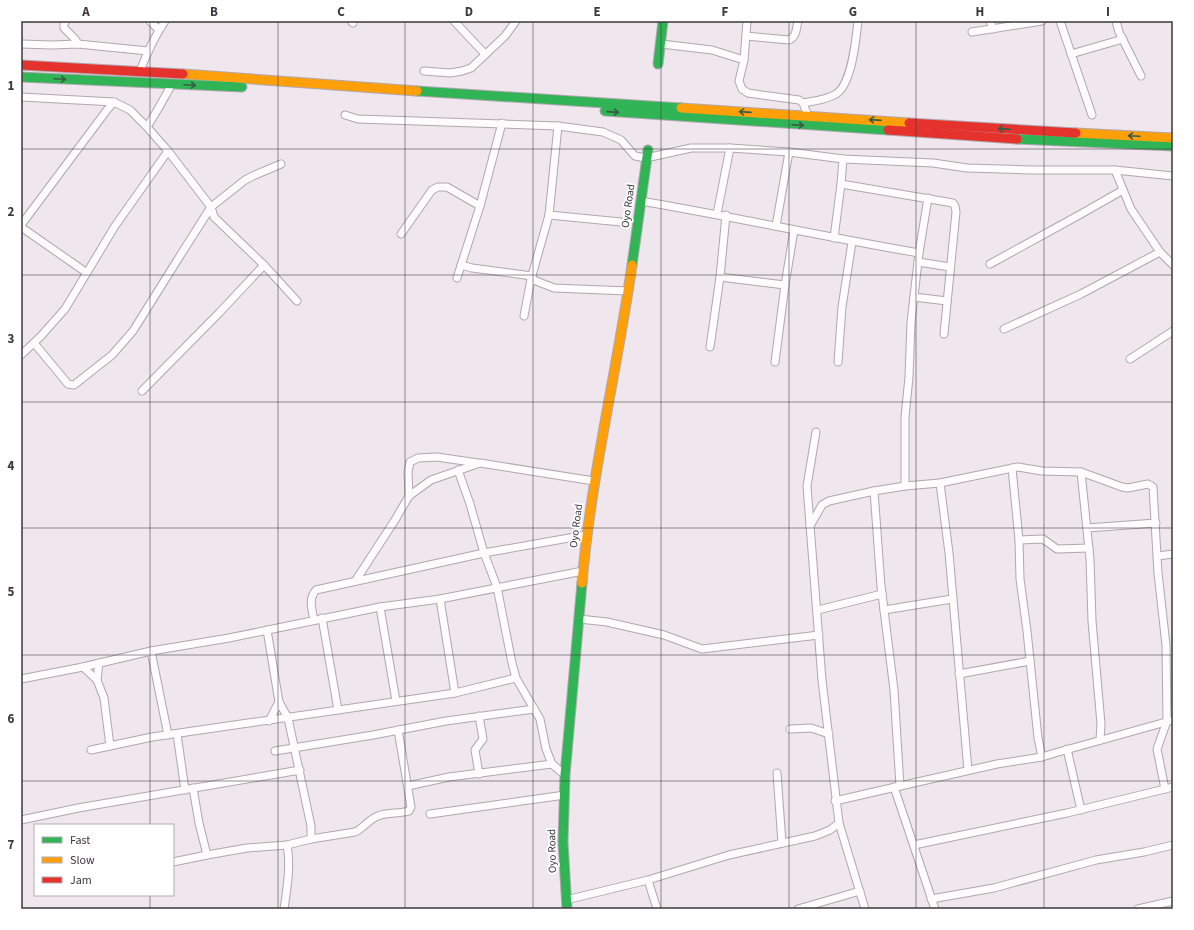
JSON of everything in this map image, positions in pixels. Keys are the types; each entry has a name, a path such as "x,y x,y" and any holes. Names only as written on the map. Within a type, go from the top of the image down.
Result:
{"main road":[{"path":"658,64 663,21"},
{"path":"21,65 140,71 269,85 978,136 1173,146"},
{"path":"21,77 172,84 269,85 1173,138"},
{"name":"Oyo Road","path":"567,904 563,842 565,775 586,535 594,481 628,291 647,154"}],"street":[{"path":"66,21 64,23 64,28 78,44"},
{"path":"150,21 159,30"},
{"path":"140,71 148,51 159,30 166,21"},
{"path":"454,21 485,54"},
{"path":"424,71 450,73 462,72 471,68 505,36 516,21"},
{"path":"747,21 744,60 739,81 742,89 748,93 799,100 803,103 808,116"},
{"path":"746,36 789,40 794,38 796,35 798,21"},
{"path":"803,103 826,99 838,93 848,77 855,46 858,21"},
{"path":"990,21 993,29"},
{"path":"972,32 1042,21"},
{"path":"1060,21 1092,115"},
{"path":"1116,21 1122,39 1141,76"},
{"path":"1071,54 1122,39"},
{"path":"21,44 78,44 148,51"},
{"path":"660,44 712,50 744,60"},
{"path":"147,127 172,84"},
{"path":"22,97 114,102 130,110 168,151 211,207 214,217 264,265 297,301"},
{"path":"87,273 21,226 114,102"},
{"path":"345,115 358,119 558,126 603,132 621,140 635,156 691,148 730,148 789,152 844,159 932,163 967,168 1115,170 1173,176"},
{"path":"457,278 480,206 502,124"},
{"path":"524,316 532,278 549,215 558,126"},
{"path":"717,214 730,148"},
{"path":"21,355 65,309 115,226 168,151"},
{"path":"776,226 789,152"},
{"path":"834,238 844,159"},
{"path":"34,342 68,384 74,385 81,380 112,356 133,331 211,207 245,180 281,164"},
{"path":"1115,170 1131,209 1160,252 1173,265"},
{"path":"841,184 953,203 956,212 944,334"},
{"path":"400,234 432,190 438,186 447,187 480,206"},
{"path":"990,264 1123,190"},
{"path":"905,486 905,417 910,377 911,322 919,253 928,198"},
{"path":"641,200 852,242 919,253"},
{"path":"549,215 621,222"},
{"path":"710,347 720,277 726,216"},
{"path":"776,362 785,285 794,230"},
{"path":"838,362 842,308 852,242"},
{"path":"1004,329 1081,294 1160,252"},
{"path":"918,262 950,267"},
{"path":"142,391 264,265"},
{"path":"461,265 532,278 554,288 628,291"},
{"path":"720,277 785,285"},
{"path":"914,297 948,301"},
{"path":"1130,359 1173,331"},
{"path":"816,432 807,486 813,571 818,610 822,680 838,822 865,909"},
{"path":"409,496 408,472 410,462 418,458 436,457 594,481"},
{"path":"356,580 409,496 431,480 480,463"},
{"path":"810,526 822,505 829,501 874,491 905,486 940,483 1018,467 1042,471 1081,472 1128,488 1148,484 1151,485 1153,487 1158,573 1166,645 1170,721 1157,749 1165,789"},
{"path":"1012,468 1020,540 1020,578 1038,738 1042,757"},
{"path":"458,470 470,504 484,553 497,587 516,678 540,720 546,749 552,764 565,775"},
{"path":"1081,472 1089,548 1092,621 1101,724 1100,740"},
{"path":"940,483 949,553 958,674 968,770"},
{"path":"874,491 882,594 894,690 897,787 935,909"},
{"path":"1087,528 1156,523"},
{"path":"314,620 310,602 312,594 316,590 484,553 586,535"},
{"path":"1020,540 1043,539 1057,549 1089,548"},
{"path":"1158,556 1173,554"},
{"path":"21,679 83,667 151,651 229,638 322,618 380,607 440,599 583,571"},
{"path":"818,610 882,594"},
{"path":"440,599 455,693"},
{"path":"884,610 952,599"},
{"path":"380,607 396,701"},
{"path":"322,618 338,710"},
{"path":"579,619 607,622 664,636 702,649 819,635"},
{"path":"267,630 279,702 288,718 300,770 311,826 311,839"},
{"path":"151,651 168,735"},
{"path":"958,674 1030,661"},
{"path":"97,680 99,663"},
{"path":"83,667 97,680 104,698 110,746"},
{"path":"91,750 152,737 455,693 516,678"},
{"path":"269,721 279,702"},
{"path":"275,751 479,716 534,709"},
{"path":"479,716 484,739 475,750 479,774"},
{"path":"835,801 968,770 1042,757 1170,721"},
{"path":"790,729 811,728 829,734"},
{"path":"174,862 247,848 287,845 311,839 355,832 360,830 368,821 379,815 409,811 411,807 398,730"},
{"path":"177,734 189,789 207,855"},
{"path":"1067,749 1081,810"},
{"path":"408,786 449,777 552,764"},
{"path":"21,820 86,807 300,770"},
{"path":"776,773 782,843"},
{"path":"914,845 1081,810 1173,787"},
{"path":"430,814 565,795"},
{"path":"567,904 729,855 815,836 830,830 838,822"},
{"path":"284,909 289,854 287,845"},
{"path":"931,899 994,888 1096,860 1144,852 1173,845"},
{"path":"648,880 657,909"},
{"path":"798,909 860,891"},
{"path":"1138,909 1173,901"}],"traffic: fast":[{"path":"658,64 663,21"},
{"path":"21,77 242,87"},
{"path":"417,91 681,108"},
{"path":"605,111 888,130"},
{"path":"1017,139 1173,146"},
{"path":"632,265 648,150"},
{"path":"567,909 563,842 565,775 582,583"}],"traffic: slow":[{"path":"183,74 417,91"},
{"path":"681,108 909,123"},
{"path":"1076,133 1173,138"},
{"path":"582,583 586,543 598,463 632,265"}],"traffic: jam":[{"path":"21,65 183,74"},
{"path":"909,123 1076,133"},
{"path":"888,130 1017,139"}]}
